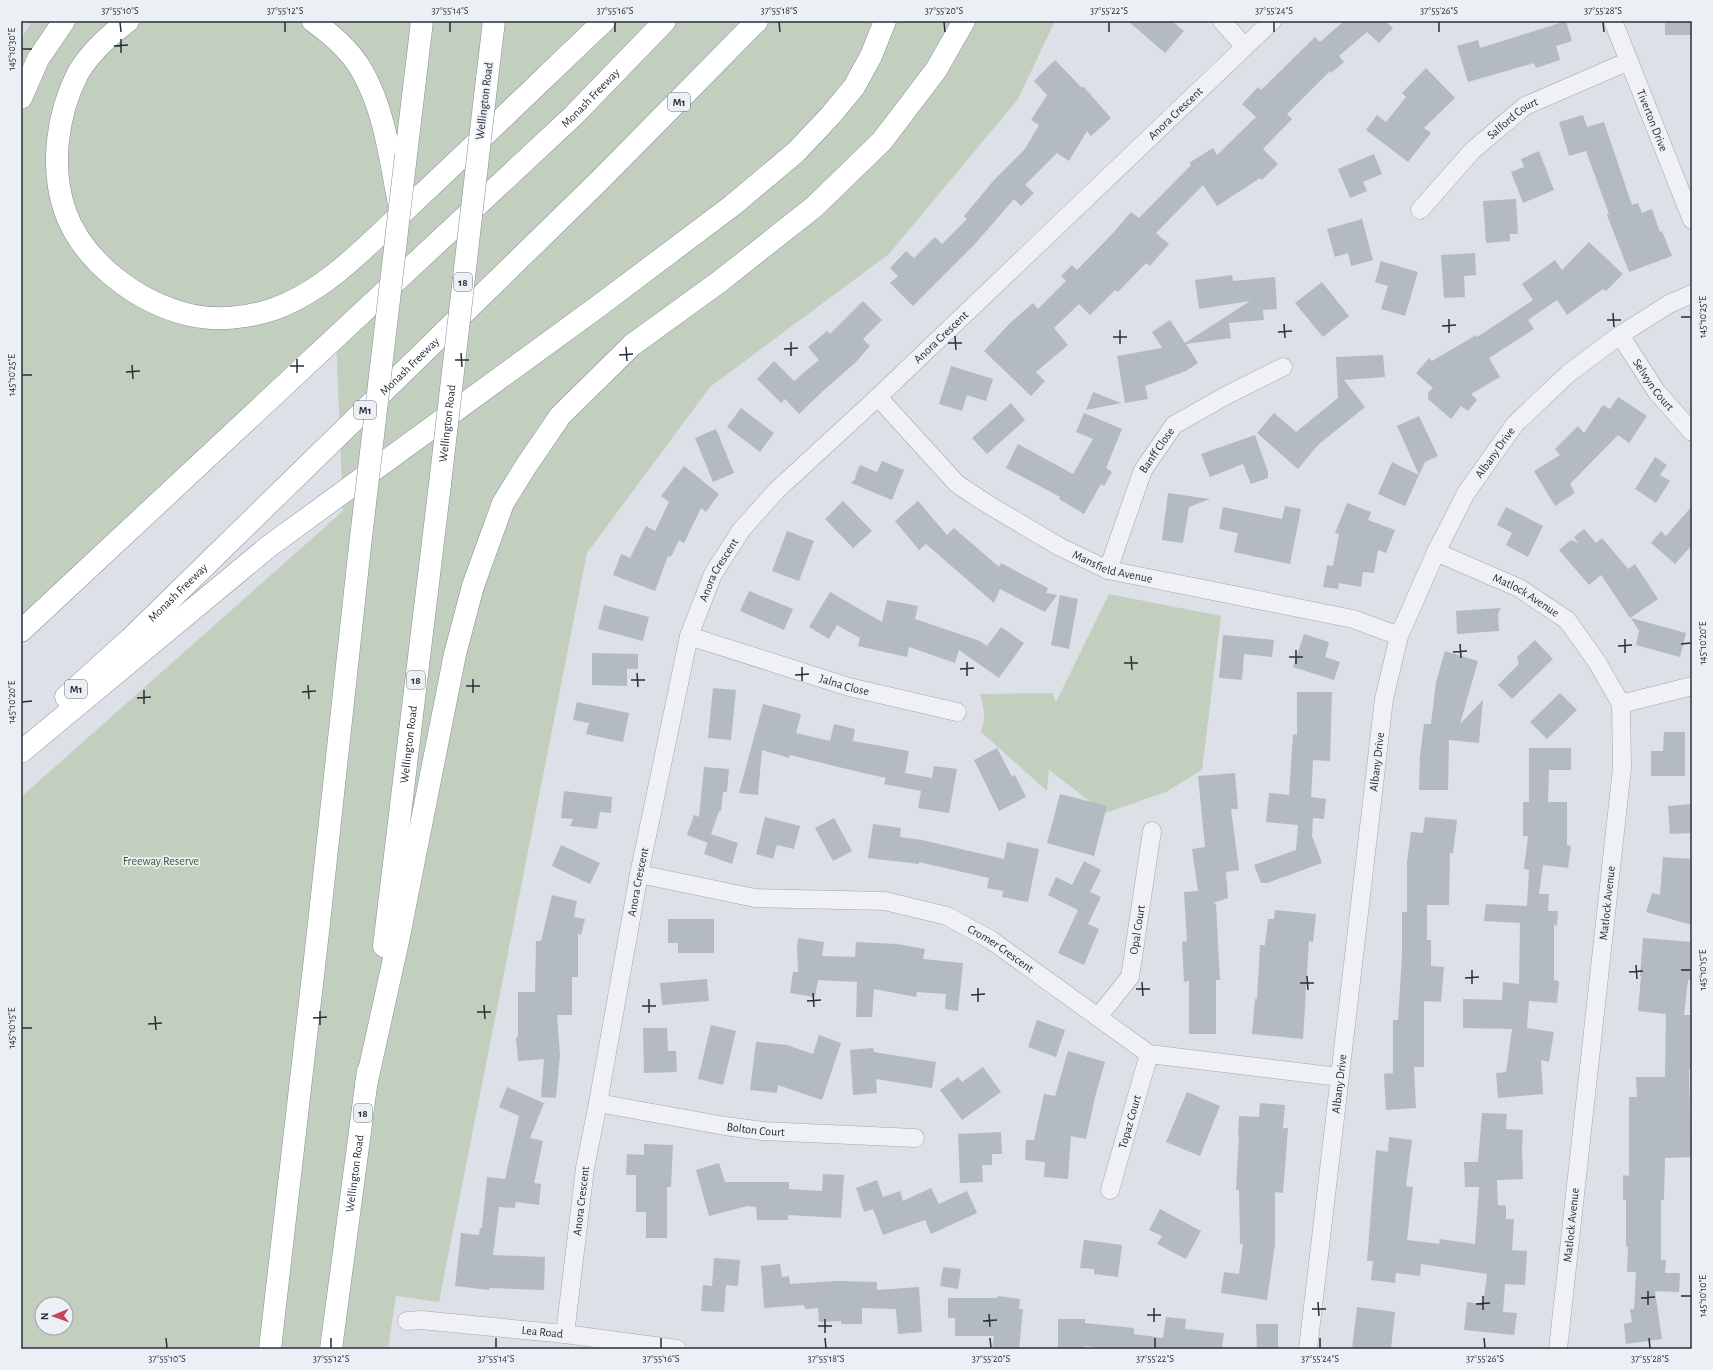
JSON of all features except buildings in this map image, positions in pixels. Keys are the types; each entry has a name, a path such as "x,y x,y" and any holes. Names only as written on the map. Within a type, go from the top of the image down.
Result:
{"highway":[{"path":"21,98 38,59 64,21"},
{"path":"128,21 106,39 79,72 65,105 58,134 57,159 58,178 65,210 81,240 94,257 124,286 156,304 190,316 212,317 252,315 278,307 310,292 342,268 488,133 604,21"},
{"path":"313,21 335,38 362,71 399,162"},
{"path":"270,1349 318,932 360,546 400,207 399,162 422,21"},
{"name":"Wellington Road","path":"331,1349 366,1085 440,484 494,21"},
{"name":"Monash Freeway","path":"21,631 573,116 665,21"},
{"name":"Monash Freeway","path":"21,739 130,639 599,181 757,21"},
{"path":"21,752 268,547 733,205 796,152 830,116 854,86 871,56 885,21"},
{"path":"366,1085 398,941 455,654 482,556 503,503 560,416 632,345 719,282 814,208 882,141 936,70 964,21"}],"street":[{"path":"1222,21 1244,46"},
{"name":"Anora Crescent","path":"565,1334 585,1168 639,874 689,636 713,574 742,529 777,490 878,396 1272,21"},
{"name":"Tiverton Drive","path":"1613,21 1692,220"},
{"name":"Salford Court","path":"1420,210 1473,150 1524,106 1629,61"},
{"name":"Albany Drive","path":"1308,1349 1384,699 1400,636 1436,552 1466,493 1515,424 1568,373 1620,335 1669,304 1692,294"},
{"name":"Selwyn Court","path":"1620,335 1656,391 1692,432"},
{"name":"Banff Close","path":"1108,570 1143,470 1174,425 1227,395 1283,367"},
{"name":"Mansfield Avenue","path":"878,396 957,484 989,505 1060,547 1108,570 1353,619 1400,636"},
{"name":"Matlock Avenue","path":"1436,552 1519,588 1567,620 1597,662 1621,704 1622,768 1558,1349"},
{"name":"Jalna Close","path":"689,636 849,687 957,712"},
{"path":"1621,704 1692,686"},
{"name":"Opal Court","path":"1098,1018 1130,977 1152,831"},
{"name":"Cromer Crescent","path":"639,874 755,898 885,901 948,916 991,940 1149,1054 1339,1077"},
{"name":"Topaz Court","path":"1110,1190 1149,1054"},
{"name":"Bolton Court","path":"598,1103 725,1126 763,1131 915,1138"},
{"name":"Lea Road","path":"407,1321 421,1320 565,1334 676,1349"}],"green space":[{"name":"Freeway Reserve","path":"32,21 1055,21 1018,99 889,254 710,387 587,553 439,1302 396,1296 388,1349 21,1349 21,797 343,511 336,338 21,631 21,39"},
{"path":"1109,594 1221,616 1202,770 1166,792 1105,813 1049,770 1047,791 981,732 984,722 984,713 980,694 1052,693 1056,702"}]}
